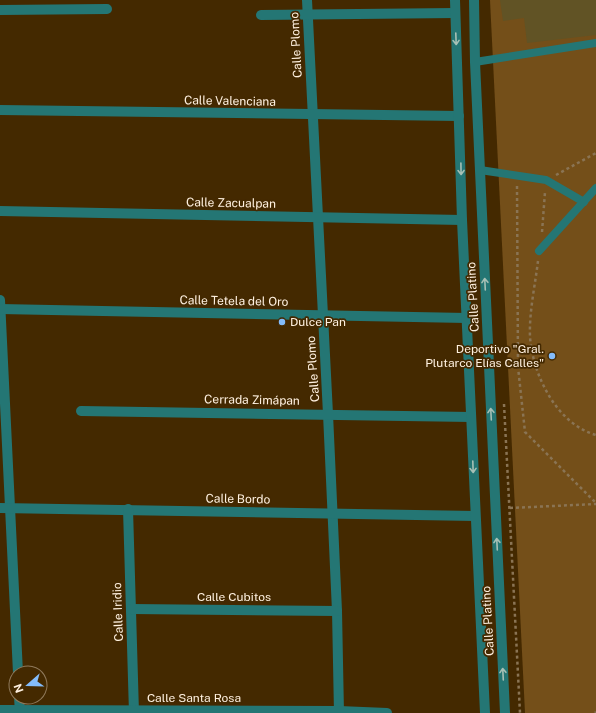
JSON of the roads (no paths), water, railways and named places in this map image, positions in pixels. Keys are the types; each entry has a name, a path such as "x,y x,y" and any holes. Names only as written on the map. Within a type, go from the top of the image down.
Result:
{"street":[{"name":"Calle Plomo","path":"307,0 337,611 339,712"},
{"name":"Calle Platino","path":"455,0 462,220 485,713"},
{"name":"Calle Platino","path":"474,0 475,62 505,713"},
{"path":"0,10 107,9"},
{"path":"261,15 456,13"},
{"name":"Calle Valenciana","path":"0,110 459,116"},
{"name":"Calle Zacualpan","path":"0,211 462,220"},
{"path":"0,300 5,508 17,665"},
{"name":"Calle Tetela del Oro","path":"0,309 467,318"},
{"name":"Cerrada Zimápan","path":"81,411 471,417"},
{"name":"Calle Bordo","path":"5,508 475,516"},
{"name":"Calle Iridio","path":"128,510 134,712"},
{"name":"Calle Cubitos","path":"131,609 337,611"},
{"name":"Calle Santa Rosa","path":"0,710 19,712 387,713"}],"lane":[{"path":"475,62 596,43"},
{"path":"480,170 546,180 584,202"},
{"path":"539,251 596,188"}],"place":[{"name":"Dulce Pan","path":"282,322"},
{"name":"Deportivo \"Gral. Plutarco Elías Calles\"","path":"552,356"}]}
